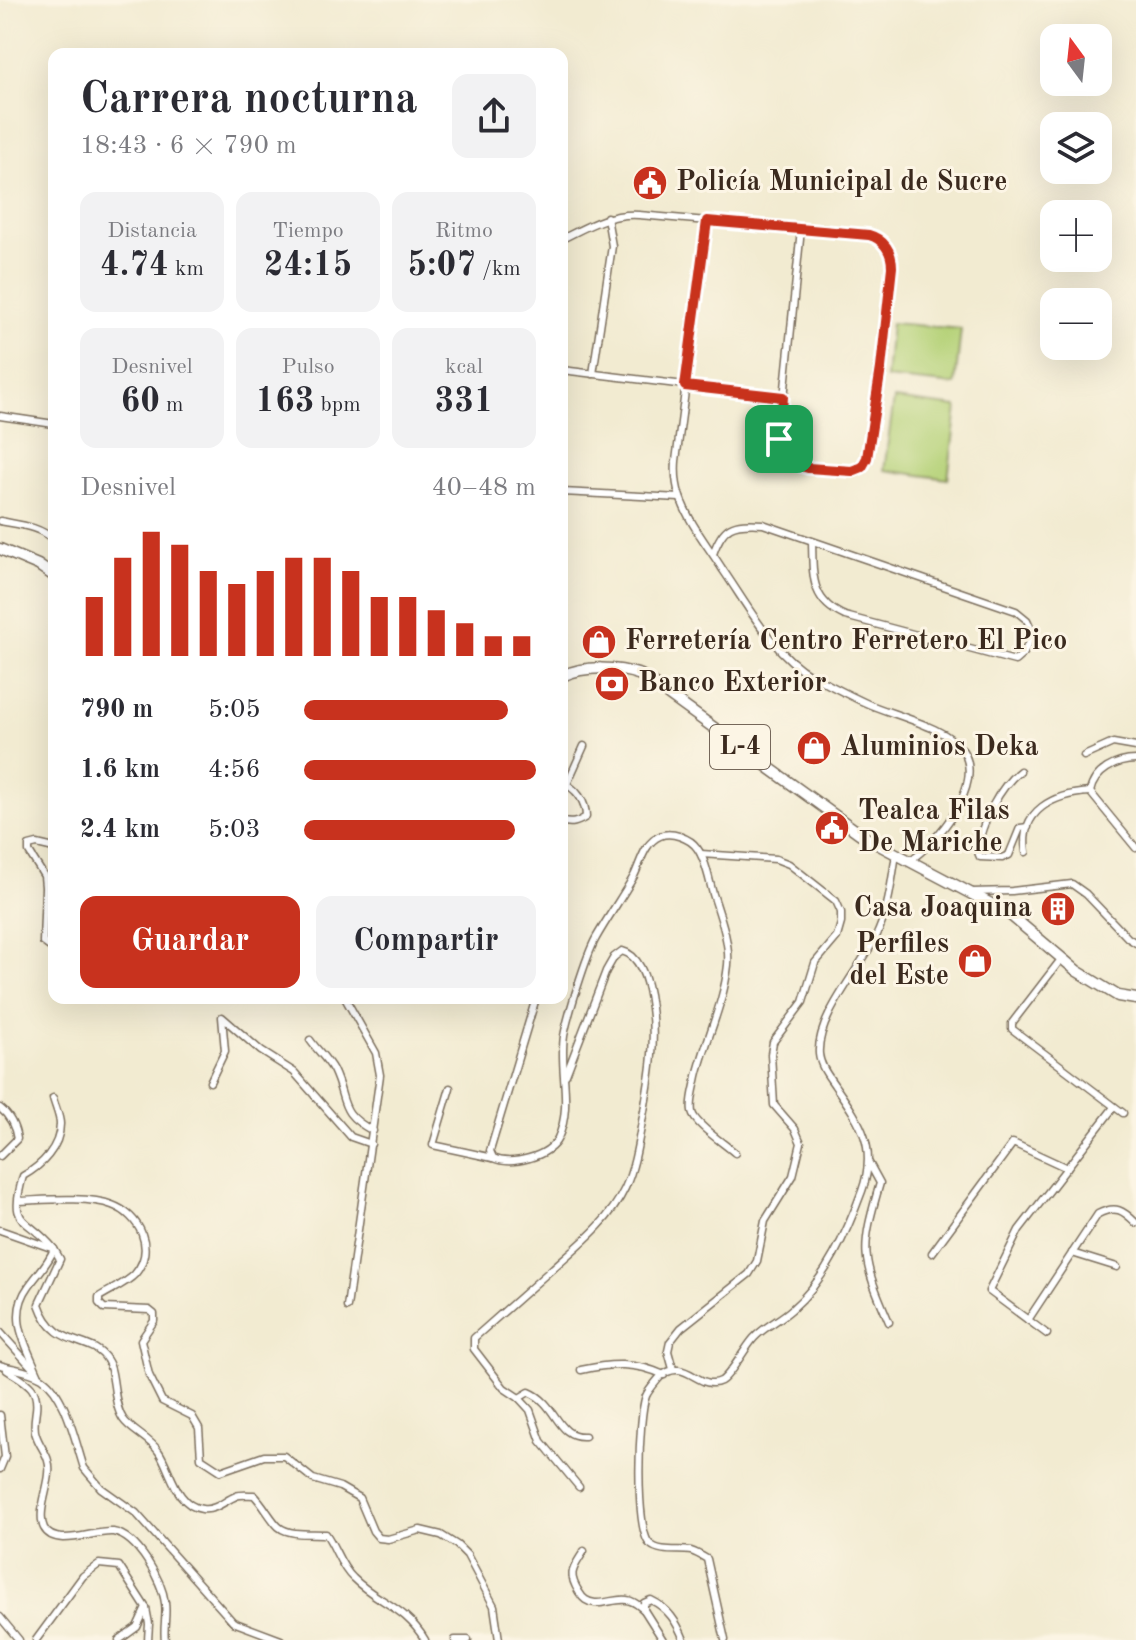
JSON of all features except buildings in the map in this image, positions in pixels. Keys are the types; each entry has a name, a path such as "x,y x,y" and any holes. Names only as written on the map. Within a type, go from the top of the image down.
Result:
{"main road":[{"path":"0,549 48,572"},
{"name":"L-4","path":"568,675 592,669 625,670 641,675 866,838 1008,913 1077,971 1118,996 1136,999"}],"street":[{"path":"568,236 607,217 622,214 707,221 801,229 869,235 878,238 892,258 881,368 867,458 862,467 852,471 808,468 791,463 779,448 801,229"},
{"path":"593,374 612,246 607,217"},
{"path":"707,221 676,461 675,478 680,498 694,526 768,636 809,674 868,704 938,732 954,740 963,751 970,767 965,793 938,835 923,852 909,861"},
{"path":"568,371 783,397"},
{"path":"0,416 48,423"},
{"path":"568,492 680,498"},
{"path":"0,521 34,527 48,535"},
{"path":"713,554 719,535 744,523 763,524 1016,611 1027,620 1033,633 1029,644 1015,661 831,610 821,601 816,584 812,541"},
{"path":"1084,756 1113,743 1136,747"},
{"path":"568,776 584,746"},
{"path":"1136,760 1109,765 1091,783 1090,792 1136,848"},
{"path":"1020,771 1009,779 1000,793 979,839 977,850 980,857 1002,858 1009,855 1020,828 1028,827"},
{"path":"568,788 583,803 586,817 568,824"},
{"path":"1026,852 1024,841 1028,827 1033,816 1047,802 1074,793 1090,792"},
{"path":"450,1088 433,1145 501,1161 517,1161 548,1150 557,1141 565,1120 565,1036 594,941 636,872 644,852 652,841 670,834 696,846 701,854 722,923 728,962 722,996 700,1064 692,1113 698,1123 735,1153"},
{"path":"48,847 29,846 29,852 44,876 43,942 48,946"},
{"path":"673,1369 668,1351 670,1342 681,1328 749,1274 757,1261 765,1221 793,1176 801,1143 795,1129 774,1105 773,1042 803,1002 815,963 837,937 841,923 841,912 836,901 789,864 776,859 701,854"},
{"path":"725,1640 707,1559 694,1552 657,1549 647,1543 638,1495 646,1396 673,1369 682,1369 706,1383 719,1382 730,1373 742,1352 764,1327 791,1311 816,1285 837,1248 862,1190 869,1163 868,1144 856,1116 825,1071 819,1056 821,1038 835,1003 878,932 896,854"},
{"path":"968,892 1072,884 1136,943"},
{"path":"565,1078 606,971 614,957 622,951 630,953 650,995 654,1026 651,1076 635,1157 626,1185 614,1208 596,1230 474,1338 474,1349 479,1357 504,1388 530,1410 541,1441 579,1487"},
{"path":"1062,958 1012,1023 1012,1029 1123,1113"},
{"path":"347,1307 380,1075 379,1060 348,1004"},
{"path":"493,1158 490,1151 534,1004"},
{"path":"210,1082 225,1051 222,1017 261,1051 294,1072 351,1137 371,1144"},
{"path":"310,1040 334,1072 342,1103 349,1115 373,1131"},
{"path":"53,1098 60,1123 55,1141 37,1169 23,1176 18,1217 35,1228 60,1259 43,1292 39,1304 42,1313 67,1340 94,1348 108,1361 114,1395 124,1420 143,1434 159,1452 184,1498 199,1509 212,1509 238,1495 254,1495 266,1506 278,1526 288,1531 326,1534 343,1566 354,1579 414,1620 425,1640"},
{"path":"1047,1334 989,1291 1019,1230 1114,1107"},
{"path":"0,1108 7,1113 17,1139 0,1156"},
{"path":"932,1253 1013,1143 1067,1168"},
{"path":"869,1163 880,1183 866,1229 865,1259 889,1322"},
{"path":"19,1201 76,1200 111,1204 134,1218 143,1235 145,1258 134,1275 99,1297 99,1303 104,1308 149,1310 154,1314 151,1326 141,1340 149,1375 162,1401 192,1416 199,1428 201,1458 221,1471 264,1456 284,1456 313,1479 340,1487 359,1498 379,1538 388,1539 420,1530 441,1535 467,1555 494,1606 499,1640"},
{"path":"1028,1320 1098,1214 1116,1208 1136,1223"},
{"path":"0,1230 54,1249"},
{"path":"39,1376 17,1311 20,1298 49,1263 54,1249"},
{"path":"1072,1253 1117,1267"},
{"path":"0,1332 59,1396 84,1468 91,1479 136,1513 233,1622 281,1640"},
{"path":"581,1370 628,1364 644,1366 664,1375"},
{"path":"0,1365 39,1376"},
{"path":"0,1365 30,1386 37,1397 36,1434 48,1454 50,1469 42,1519 44,1528 61,1540 115,1532 135,1544 156,1575 165,1604 165,1640"},
{"path":"519,1398 529,1392 536,1395 548,1403 565,1431 576,1437 585,1436"},
{"path":"0,1415 5,1457 0,1469"},
{"path":"584,1551 572,1570 572,1581 583,1597 590,1603 624,1599 633,1601 644,1610 663,1640"},
{"path":"36,1640 83,1576 99,1564 119,1566 146,1608 148,1640"},
{"path":"644,1610 644,1603 651,1600 659,1604 678,1623 684,1640"},
{"path":"119,1640 137,1627 146,1608"},
{"path":"0,1617 19,1640"},
{"path":"455,1640 468,1640"}],"green space":[{"path":"891,323 961,329 955,385 886,378"},
{"path":"894,399 957,407 948,479 884,470"}],"place":[{"name":"Policía Municipal de Sucre","path":"650,183"},
{"name":"Ferretería Centro Ferretero El Pico","path":"599,642"},
{"name":"Banco Exterior","path":"612,684"},
{"name":"Aluminios Deka","path":"814,748"},
{"name":"Tealca Filas De Mariche","path":"832,828"},
{"name":"Casa Joaquina","path":"1058,909"},
{"name":"Perfiles del Este","path":"975,961"}],"route":[{"path":"707,221 869,235 878,238 892,258 881,368 867,458 862,467 852,471 808,468 791,463 782,455 779,439 783,397 685,386 707,221"}]}
